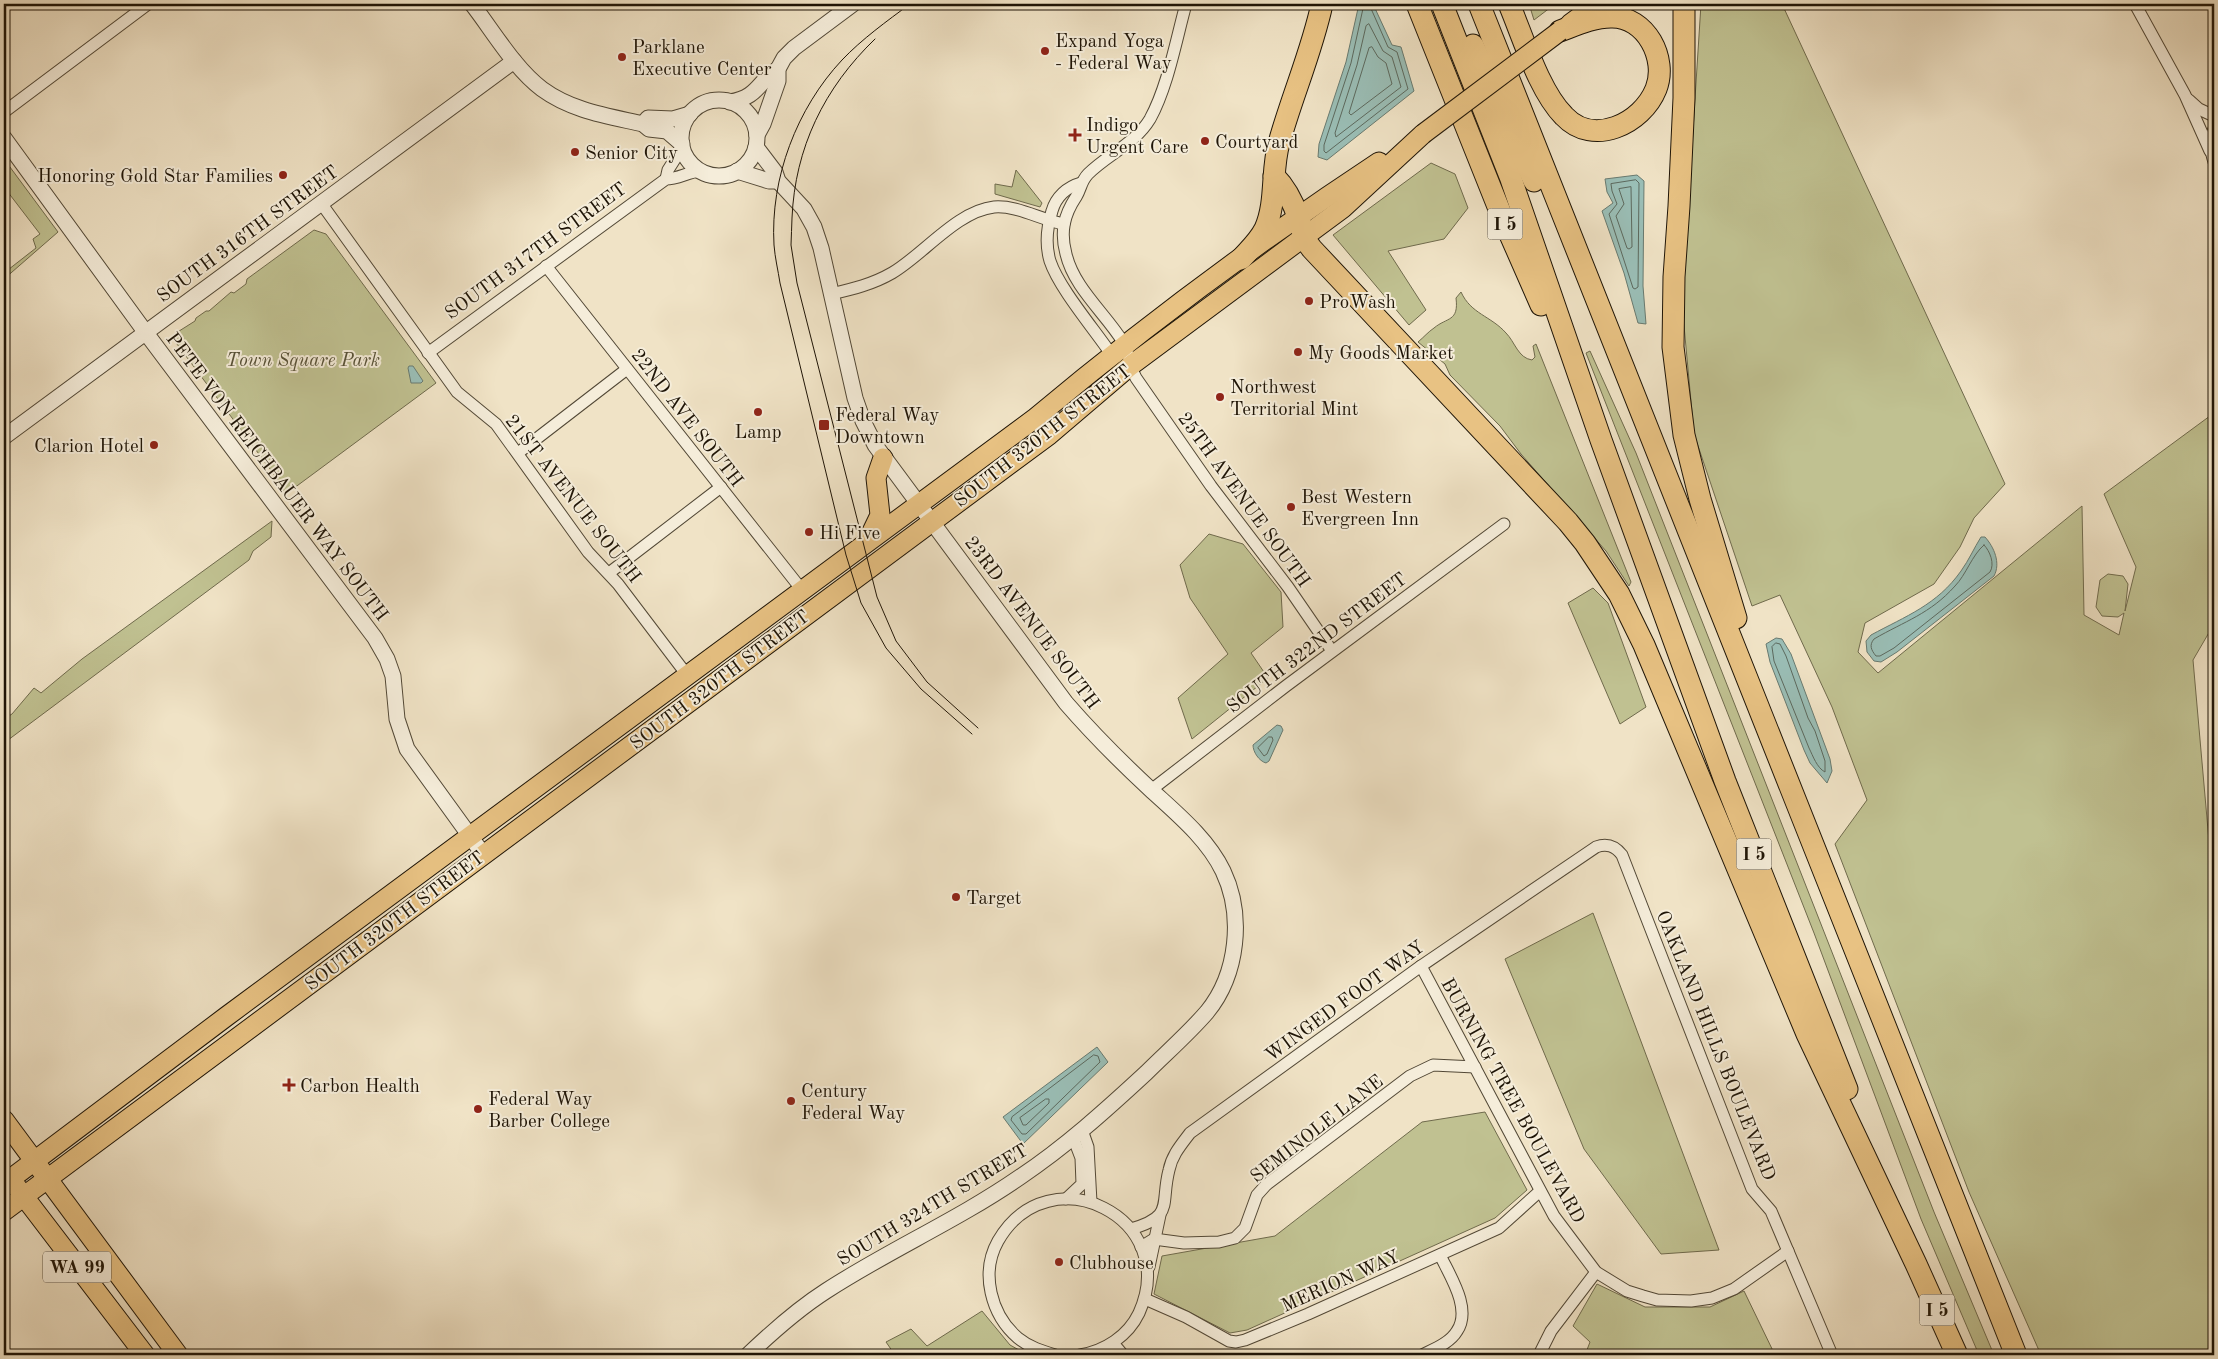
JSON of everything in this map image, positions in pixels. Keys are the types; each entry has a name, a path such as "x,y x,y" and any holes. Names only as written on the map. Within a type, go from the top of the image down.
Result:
{"highway":[{"path":"1241,258 1257,242 1269,217 1274,163 1279,142 1305,64 1322,4"},
{"name":"I 5","path":"1417,4 1501,214 1601,440 1725,781 1916,1264 1957,1355"},
{"path":"1442,4 1511,179 1601,440"},
{"path":"1455,4 1508,125 1634,397"},
{"path":"1478,4 2016,1355"},
{"path":"1509,4 1549,98 1572,123 1592,131 1609,131 1628,121 1646,106 1658,82 1659,66 1653,45 1640,27 1622,18 1611,17 1588,20 1560,31"},
{"path":"1684,4 1684,98 1674,287 1673,347 1684,435 1700,499 1777,753"},
{"path":"1274,176 1284,187 1298,217 1303,238 1568,522 1586,543 1619,594 1665,695 1807,1034 1916,1264"}],"main road":[{"name":"SOUTH 320TH STREET","path":"6,1177 34,1161 868,542 1034,418 1118,349 1241,258 1298,217 1423,134 1597,4"},
{"name":"SOUTH 320TH STREET","path":"4,1211 711,684 1049,435 1130,366 1343,208 1423,134"},
{"path":"868,542 880,515 876,478 883,458"},
{"path":"711,684 709,680 711,671 763,631 782,605"},
{"path":"623,750 638,727 688,690 690,682 687,676"},
{"path":"278,1007 275,1002 275,995 313,967 330,940"},
{"name":"WA 99","path":"4,1120 178,1355"},
{"name":"WA 99","path":"6,1177 24,1196 145,1355"}],"street":[{"path":"4,112 148,4"},
{"path":"472,4 529,78 560,100 586,111 643,124 649,129 667,131 682,146 691,164 707,174 722,176 737,172 746,165 778,81 778,69"},
{"path":"643,124 648,118 673,119 690,114 701,105 715,100 730,102 752,95 768,76 778,69 784,58 794,48 853,4"},
{"path":"1118,349 1073,271 1066,255 1064,224 1070,205 1078,194 1081,183 1088,173 1133,140 1150,118 1162,92 1186,4"},
{"path":"2135,4 2185,95 2212,156"},
{"name":"SOUTH 316TH STREET","path":"4,437 514,60"},
{"path":"2185,95 2199,110 2214,116"},
{"path":"730,102 738,106 751,118 756,141 775,172 778,181 769,181 737,172"},
{"path":"682,146 682,130 690,114"},
{"path":"2212,156 2210,140 2214,129"},
{"name":"PETE VON REICHBAUER WAY SOUTH","path":"4,138 146,333 379,645 393,676 397,719 407,749 483,854"},
{"name":"SOUTH 317TH STREET","path":"666,179 668,170 682,146"},
{"name":"SOUTH 317TH STREET","path":"428,353 666,179 674,179 691,172 700,171"},
{"name":"23RD AVENUE SOUTH","path":"778,181 798,201 814,228 821,248 856,403 868,433 883,458 932,521 1060,695 1096,736 1193,829 1213,854 1223,869 1234,910"},
{"path":"1081,183 1070,186 1060,196 1053,208 1047,233 1050,260 1057,276 1130,366"},
{"name":"21ST AVENUE SOUTH","path":"321,203 458,392 496,424 585,548 609,574 687,676"},
{"path":"831,294 861,287 893,272 961,220 984,209 1010,208 1049,222 1064,224"},
{"name":"22ND AVE SOUTH","path":"546,266 802,590"},
{"name":"25TH AVENUE SOUTH","path":"1130,366 1136,378 1211,486 1288,588 1332,651"},
{"path":"518,453 627,369"},
{"path":"609,574 721,487"},
{"name":"SOUTH 322ND STREET","path":"1151,790 1332,651 1504,524"},
{"name":"WINGED FOOT WAY","path":"1145,1299 1154,1239 1167,1195 1168,1172 1172,1158 1190,1133 1421,966 1596,847 1612,846 1622,855"},
{"name":"OAKLAND HILLS BOULEVARD","path":"1622,855 1752,1189 1771,1211 1832,1355"},
{"name":"SOUTH 324TH STREET","path":"748,1355 780,1326 823,1293 1003,1188 1042,1162 1133,1085 1207,1011 1220,991 1226,978 1234,946 1234,910"},
{"name":"BURNING TREE BOULEVARD","path":"1421,966 1554,1216 1596,1272 1627,1291 1643,1296 1657,1300 1692,1301 1712,1298 1734,1289 1788,1251"},
{"name":"SEMINOLE LANE","path":"1154,1239 1184,1243 1219,1242 1235,1238 1245,1228 1257,1195 1266,1185 1410,1076 1433,1065 1475,1067"},
{"path":"1066,1198 1082,1184 1081,1158 1077,1134"},
{"path":"1077,1134 1088,1147 1091,1202"},
{"name":"MERION WAY","path":"1145,1299 1186,1317 1229,1341 1236,1342 1308,1314 1499,1228 1540,1191"},
{"path":"1055,1355 1033,1348 1019,1339 998,1314 992,1296 990,1265 998,1242 1012,1223 1037,1205 1066,1198 1091,1202 1112,1211 1131,1229 1142,1247 1148,1273"},
{"path":"1131,1229 1150,1224 1160,1215"},
{"path":"1142,1247 1154,1239"},
{"path":"1422,1355 1445,1344 1457,1332 1462,1320 1461,1308 1454,1283 1440,1255"},
{"path":"1539,1355 1551,1331 1596,1272"},
{"path":"1080,1355 1101,1349 1113,1343 1131,1326 1145,1299"},
{"path":"1113,1343 1123,1355"}],"green space":[{"path":"1529,4 1555,4 1534,20"},
{"path":"1701,4 1782,4 2005,484 1974,518 1960,547 1934,584 1865,623 1858,652 1878,673 2082,506 2084,615 2119,635 2124,613 2118,617 2102,616 2096,607 2100,580 2108,574 2123,576 2128,584 2125,611 2136,567 2104,494 2214,413 2214,624 2193,660 2214,898 2214,1355 2041,1355 1969,1192 1835,844 1867,800 1832,707 1780,595 1752,606 1694,434 1682,304"},
{"path":"4,159 58,232 4,279 4,273 36,248 33,239 40,234 4,187"},
{"path":"1431,163 1455,174 1468,208 1444,239 1388,251 1426,310 1409,325 1333,235"},
{"path":"1016,170 1042,203 1040,207 995,194 995,184 1012,187"},
{"name":"Town Square Park","path":"314,230 326,234 436,383 286,494 276,477 174,340 176,333 195,321 196,318 206,311 209,311 231,292 234,293 246,284 247,279"},
{"path":"1461,292 1470,305 1506,333 1527,359 1532,360 1535,357 1533,346 1536,344 1631,582 1629,586 1606,551 1521,454 1500,426 1450,375 1445,364 1418,342 1454,315 1456,311 1456,298"},
{"path":"1590,351 1636,453 1934,1212 1994,1355 1979,1355 1921,1219 1814,933 1586,353"},
{"path":"272,521 271,537 253,551 249,560 4,743 4,719 12,714 34,688 41,693 82,659"},
{"path":"1209,534 1243,544 1281,592 1283,627 1251,653 1268,678 1192,739 1178,698 1228,654 1190,598 1180,565"},
{"path":"1593,588 1608,603 1646,707 1620,724 1568,603"},
{"path":"1593,913 1719,1250 1661,1254 1584,1149 1505,959"},
{"path":"1485,1112 1527,1190 1495,1218 1247,1330 1230,1333 1154,1294 1162,1256 1275,1236 1422,1122"},
{"path":"1597,1284 1645,1307 1710,1307 1744,1291 1775,1355 1585,1355 1590,1342 1573,1326"},
{"path":"982,1311 1010,1345 1028,1355 895,1355 886,1342 911,1329 927,1346"}],"water":[{"path":"1359,4 1373,4 1392,45 1401,47 1414,91 1327,160 1318,157 1319,144 1346,62"},
{"path":"1637,175 1644,181 1643,286 1646,324 1638,323 1624,273 1602,211 1613,203 1607,192 1605,179"},
{"path":"409,366 413,366 423,381 421,383 411,383"},
{"path":"1981,537 1985,537 1996,555 1997,566 1994,576 1897,652 1881,662 1874,661 1867,652 1866,641 1871,635 1920,609 1942,593 1967,563"},
{"path":"1776,638 1782,639 1791,654 1830,759 1832,771 1827,783 1810,763 1770,662 1766,644"},
{"path":"1277,725 1281,726 1283,730 1269,761 1266,763 1257,756 1253,745"},
{"path":"1097,1047 1108,1062 1023,1144 1003,1117"}],"tram line":[{"path":"910,4 875,30 850,52 826,79 812,100 790,145 782,170 774,220 774,245 780,283 846,555 861,603 886,648 921,689 972,734"},
{"path":"875,39 857,58 827,99 806,144 794,192 791,245 797,283 877,597 896,641 927,682 978,728"}],"place":[{"name":"Expand Yoga - Federal Way","path":"1045,51"},
{"name":"Parklane Executive Center","path":"622,57"},
{"name":"Indigo Urgent Care","path":"1075,135"},
{"name":"Courtyard","path":"1205,141"},
{"name":"Senior City","path":"575,152"},
{"name":"Honoring Gold Star Families","path":"283,175"},
{"name":"ProWash","path":"1309,301"},
{"name":"My Goods Market","path":"1298,352"},
{"name":"Northwest Territorial Mint","path":"1220,397"},
{"name":"Lamp","path":"758,412"},
{"name":"Federal Way Downtown","path":"824,425"},
{"name":"Clarion Hotel","path":"154,445"},
{"name":"Best Western Evergreen Inn","path":"1291,507"},
{"name":"Hi Five","path":"809,532"},
{"name":"Target","path":"956,897"},
{"name":"Carbon Health","path":"289,1085"},
{"name":"Century Federal Way","path":"791,1101"},
{"name":"Federal Way Barber College","path":"478,1109"},
{"name":"Clubhouse","path":"1059,1262"}]}
